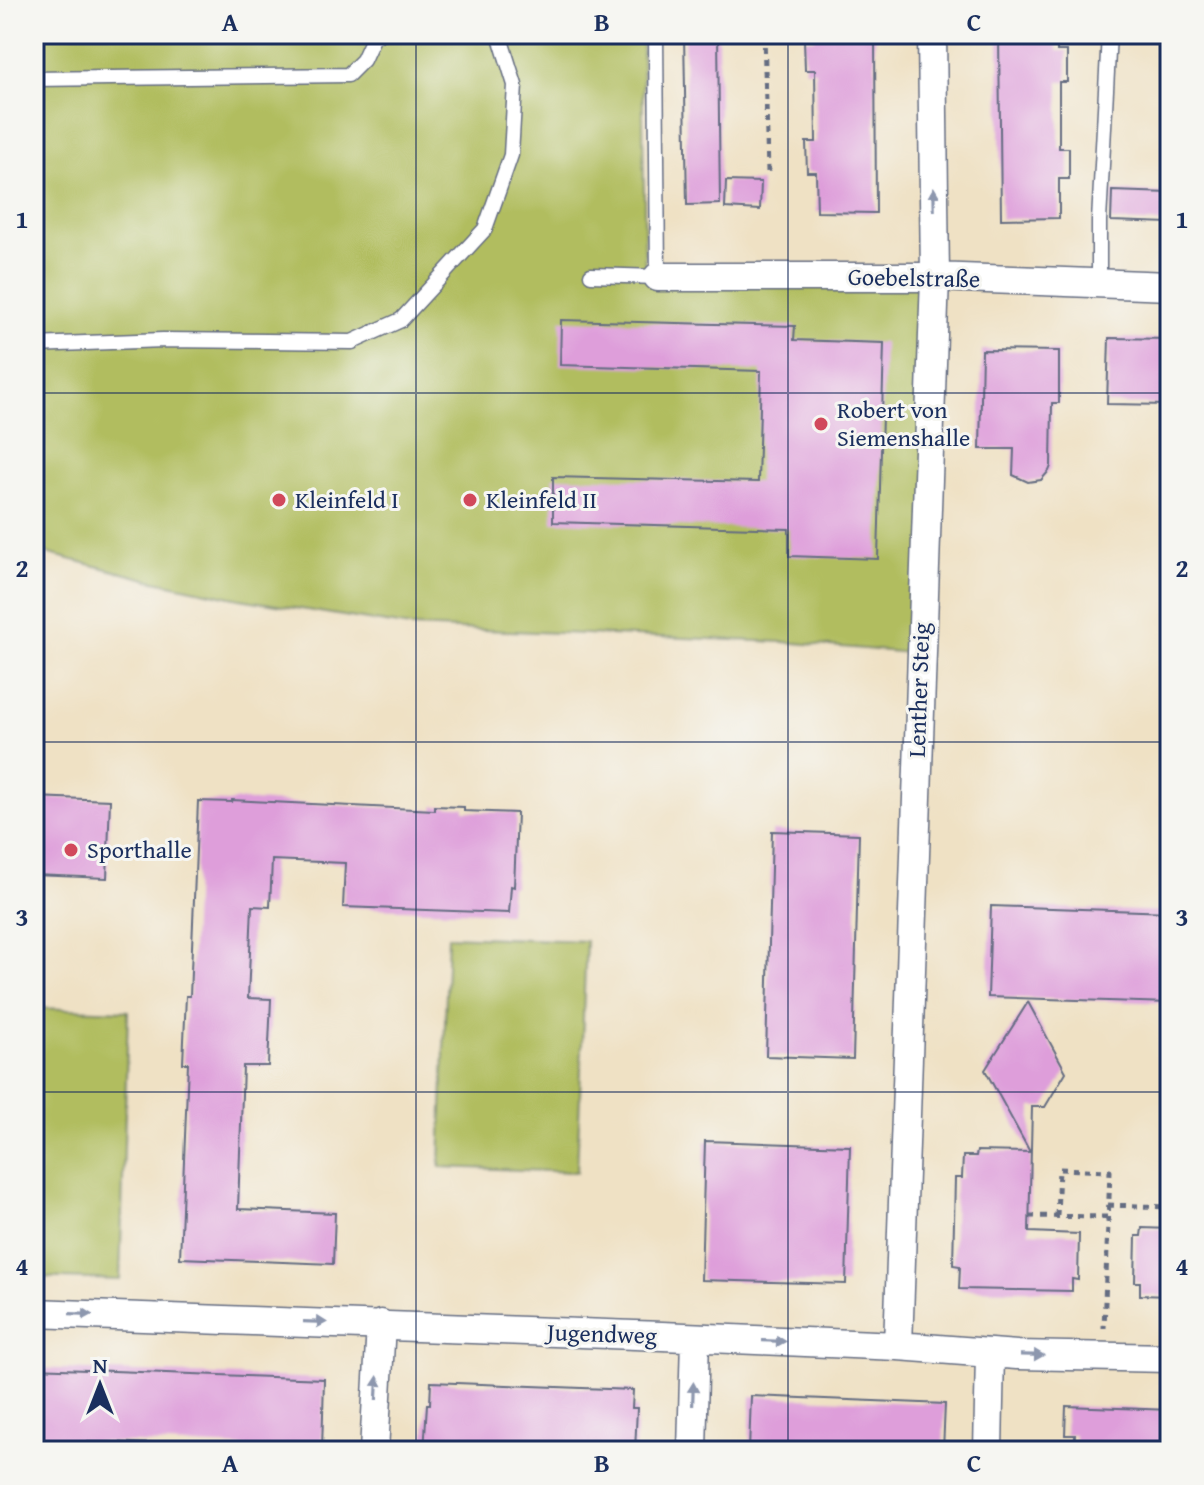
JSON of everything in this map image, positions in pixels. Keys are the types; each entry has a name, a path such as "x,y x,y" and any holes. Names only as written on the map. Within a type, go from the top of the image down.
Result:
{"street":[{"name":"Lenther Steig","path":"898,1346 935,277 932,34"},
{"name":"Goebelstraße","path":"658,277 935,277 1170,286"},
{"name":"Jugendweg","path":"34,1313 381,1324 898,1346 990,1353 1170,1358"},
{"path":"374,1451 381,1324"},
{"path":"692,1451 695,1338"},
{"path":"988,1451 990,1353"}],"lane":[{"path":"34,79 348,75 363,60 374,36 380,34"},
{"path":"34,345 163,340 352,342 401,320 485,229 511,155 515,85 499,34"},
{"path":"591,275 658,277 656,34"},
{"path":"1099,284 1099,221 1109,34"}],"path":[{"path":"764,34 768,172"},
{"path":"1057,1216 1059,1169 1110,1171 1103,1356"},
{"path":"1108,1205 1170,1207"},
{"path":"1029,1216 1108,1217"}],"green space":[{"path":"34,34 642,34 645,276 935,277 921,654 783,642 410,627 240,599 34,550"},
{"path":"448,936 586,941 577,1172 440,1167"},
{"path":"34,1008 128,1011 120,1280 34,1277"}],"building":[{"path":"684,34 718,34 720,204 687,205"},
{"path":"814,34 875,34 876,213 817,212 816,172 807,172 806,142 816,142 815,70 805,70 804,39 814,39"},
{"path":"999,34 1057,34 1057,51 1067,51 1067,82 1059,82 1059,148 1069,148 1069,179 1059,179 1059,218 1001,219"},
{"path":"726,181 761,182 760,210 725,208"},
{"path":"1112,191 1170,193 1170,223 1111,221"},
{"name":"Robert von Siemenshalle","path":"561,320 795,326 794,340 884,343 878,559 789,556 789,529 553,522 553,477 758,482 761,371 560,365"},
{"path":"1109,338 1170,339 1170,405 1107,404"},
{"path":"982,350 1059,351 1059,403 1052,403 1051,466 1041,480 1028,482 1013,475 1014,449 980,449"},
{"name":"Sporthalle","path":"34,797 110,800 107,878 34,875"},
{"path":"198,801 434,810 434,806 464,807 464,811 517,813 514,887 511,886 509,913 343,907 345,863 272,860 270,907 252,906 248,998 271,999 268,1066 243,1066 238,1209 335,1213 333,1264 180,1258 188,1063 183,1063 186,996 190,996"},
{"path":"772,831 859,834 853,1059 766,1056"},
{"path":"991,906 1170,912 1170,1003 988,997"},
{"path":"1028,1002 1066,1072 1045,1107 1032,1107 1029,1232 1079,1234 1078,1280 1072,1279 1072,1291 959,1289 960,1266 953,1265 955,1178 962,1178 963,1156 976,1156 977,1151 1030,1152 985,1070"},
{"path":"705,1141 850,1146 846,1284 701,1280"},
{"path":"1142,1228 1170,1229 1170,1296 1140,1295 1140,1282 1135,1282 1136,1236 1141,1236"},
{"path":"34,1368 324,1379 322,1450 34,1442"},
{"path":"431,1382 633,1390 632,1408 637,1408 635,1451 424,1451"},
{"path":"751,1396 945,1404 943,1451 749,1451"},
{"path":"1066,1406 1170,1410 1170,1451 1074,1451 1075,1435 1065,1435"}],"place":[{"name":"Robert von Siemenshalle","path":"821,424"},
{"name":"Kleinfeld I","path":"279,500"},
{"name":"Kleinfeld II","path":"470,500"},
{"name":"Sporthalle","path":"71,850"}]}
